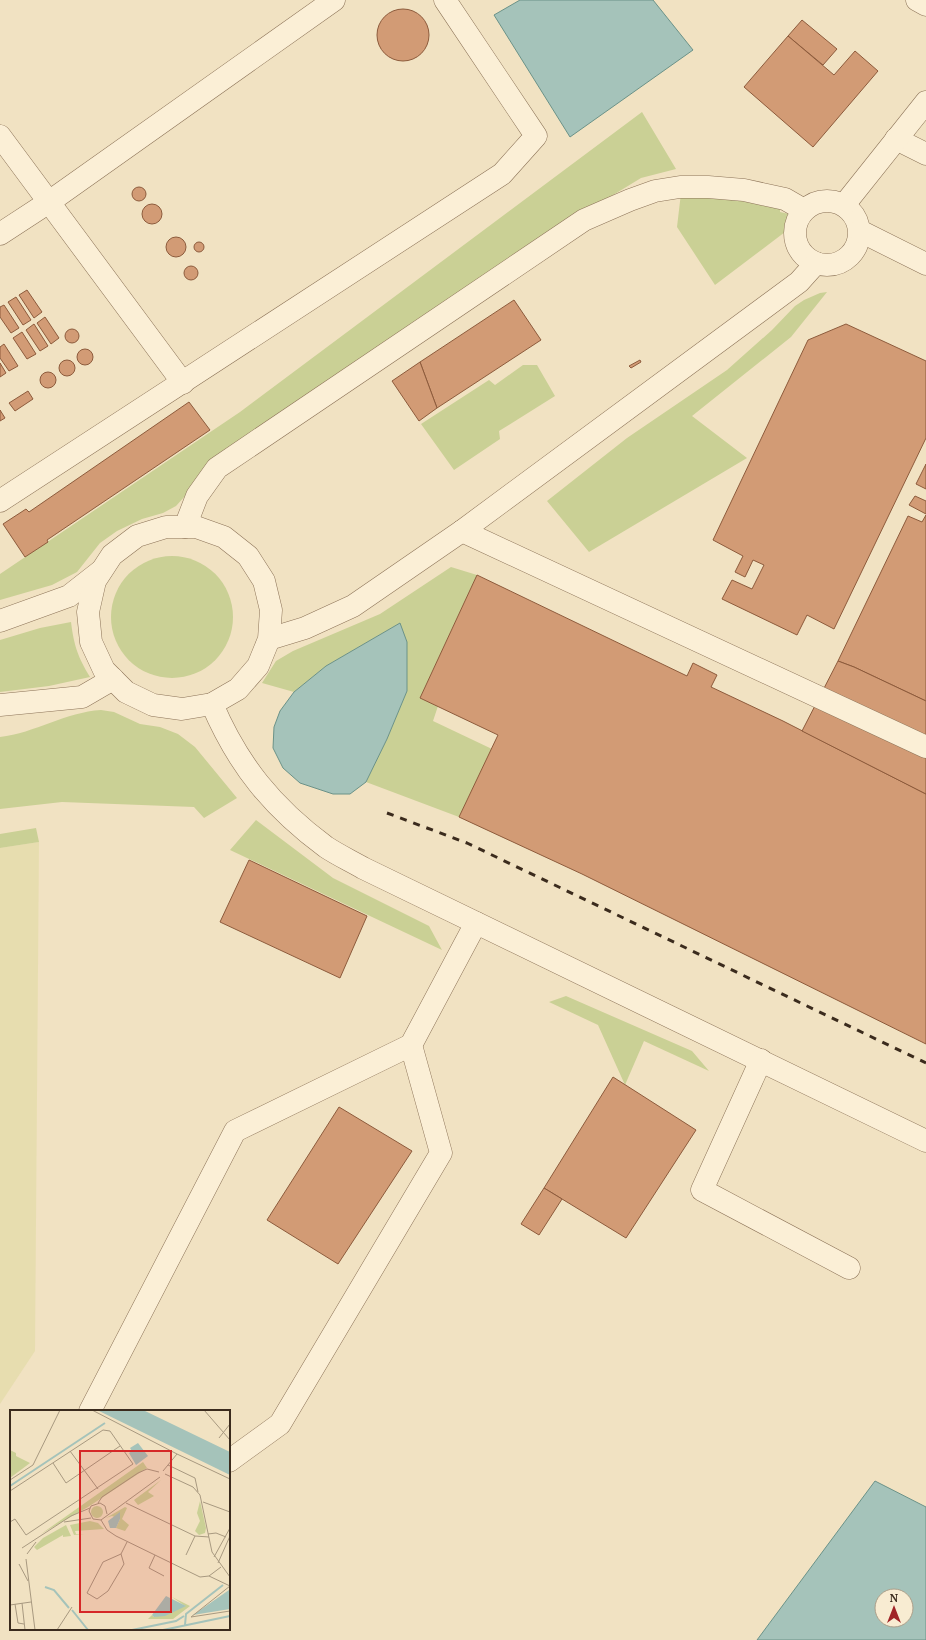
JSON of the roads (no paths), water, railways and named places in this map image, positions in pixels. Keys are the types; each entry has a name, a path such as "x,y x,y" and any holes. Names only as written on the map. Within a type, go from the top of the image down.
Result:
{"lane":[{"path":"0,234 49,202 334,0"},
{"path":"0,501 502,174 536,136 445,0"},
{"path":"917,0 926,5"},
{"path":"844,205 926,102"},
{"path":"0,136 183,383"},
{"path":"896,139 926,154"},
{"path":"185,527 197,496 217,468 584,220 655,191 680,187 708,187 744,190 785,199 804,210"},
{"path":"824,201 834,201 844,205 855,216 860,231 859,242 854,251 847,259 838,264 832,265 816,263 807,258 800,250 795,240 795,229 798,218 804,210 813,204 824,201"},
{"path":"860,231 926,264"},
{"path":"269,639 305,628 353,606 462,531 799,282 816,263"},
{"path":"166,527 185,527 196,527 224,537 248,556 264,581 272,610 269,639 258,666 238,689 212,704 182,709 153,705 126,692 104,670 91,642 88,612 95,581 112,555 137,536 166,527"},
{"path":"462,531 926,747"},
{"path":"0,621 69,596 102,571"},
{"path":"0,705 82,697 113,679"},
{"path":"212,704 223,730 248,771 277,805 327,848 363,868 926,1141"},
{"path":"91,1410 235,1131 411,1045 476,923"},
{"path":"230,1459 280,1424 441,1153 411,1045"},
{"path":"761,1060 702,1190 849,1268"}],"water":[{"path":"520,0 653,0 693,50 570,137 494,15"},
{"path":"400,623 407,642 407,691 387,739 366,782 350,794 333,794 300,783 283,768 273,748 274,727 280,711 294,692 326,666"},
{"path":"875,1481 926,1507 926,1640 757,1640"}],"railway":[{"path":"387,813 467,843 926,1063"}]}
